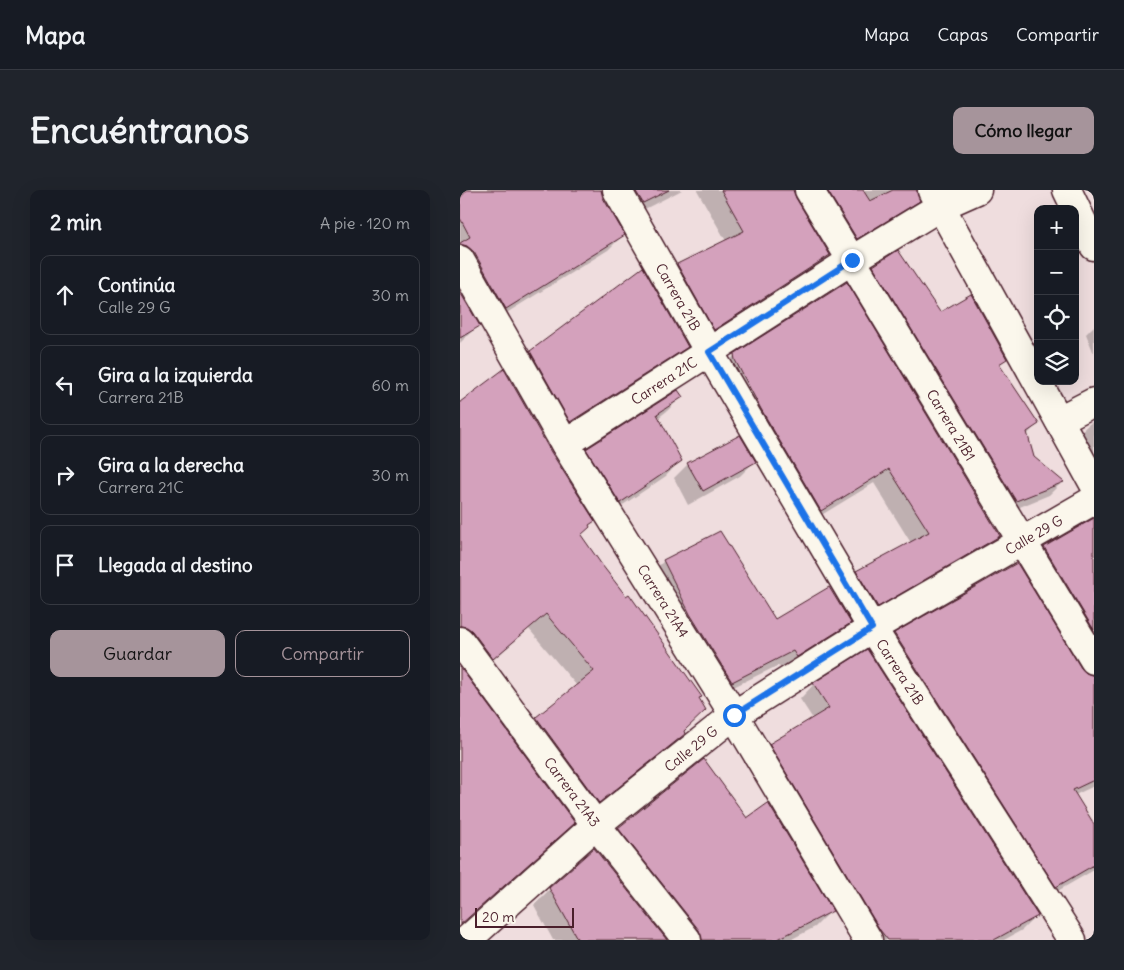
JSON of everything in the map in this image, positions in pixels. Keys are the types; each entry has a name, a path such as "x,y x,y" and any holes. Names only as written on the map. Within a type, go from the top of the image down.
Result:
{"street":[{"name":"Carrera 21B","path":"617,190 709,352 872,628 1072,940"},
{"name":"Carrera 21B1","path":"809,190 1094,660"},
{"name":"Carrera 21C","path":"565,444 852,260 936,198 977,190"},
{"path":"1067,190 1094,246"},
{"path":"936,198 1094,484"},
{"name":"Carrera 21A4","path":"460,260 565,444 734,715 868,940"},
{"path":"1059,420 1094,402"},
{"name":"Calle 29 G","path":"470,932 596,825 734,715 872,628 1094,500"},
{"name":"Carrera 21A3","path":"460,641 596,825 687,940"}],"building":[{"path":"467,190 601,190 603,198 625,235 506,309 474,252 467,246 460,244 470,237 460,218 460,198"},
{"path":"635,190 669,190 643,203"},
{"path":"721,190 793,190 830,255 714,330 677,264 744,231"},
{"path":"827,190 863,190 870,201 893,190 917,190 920,201 857,239"},
{"path":"898,250 940,312 971,294 1007,359 999,364 1039,424 1027,432 1034,457 1064,482 1016,501 873,266"},
{"path":"643,267 688,347 570,422 530,351"},
{"path":"847,282 1000,536 878,607 856,571 929,532 889,469 821,511 761,409 735,360 734,354"},
{"path":"460,292 480,326 460,338"},
{"path":"504,369 551,452 595,521 581,535 626,596 629,594 702,697 699,698 706,710 684,731 685,734 599,803 536,717 594,671 546,614 493,659 472,631 467,627 460,626 460,402"},
{"path":"678,390 683,397 657,414 682,461 620,503 586,449"},
{"path":"740,435 756,462 703,491 687,463"},
{"path":"1094,518 1094,630 1044,547"},
{"path":"720,531 775,619 829,587 851,623 797,657 793,651 732,682 690,614 663,560"},
{"path":"1017,563 1081,668 1086,673 1094,676 1094,780 1073,790 1094,824 1094,865 1056,887 894,633"},
{"path":"867,649 1038,916 994,940 888,940 880,930 769,744 829,708 813,683"},
{"path":"460,667 575,823 460,925"},
{"path":"704,759 747,818 768,803 833,911 776,940 702,940 699,930 618,828"},
{"path":"594,848 667,940 578,940 549,888"}],"route":[{"path":"734,715 872,628 709,352 852,260"}]}
